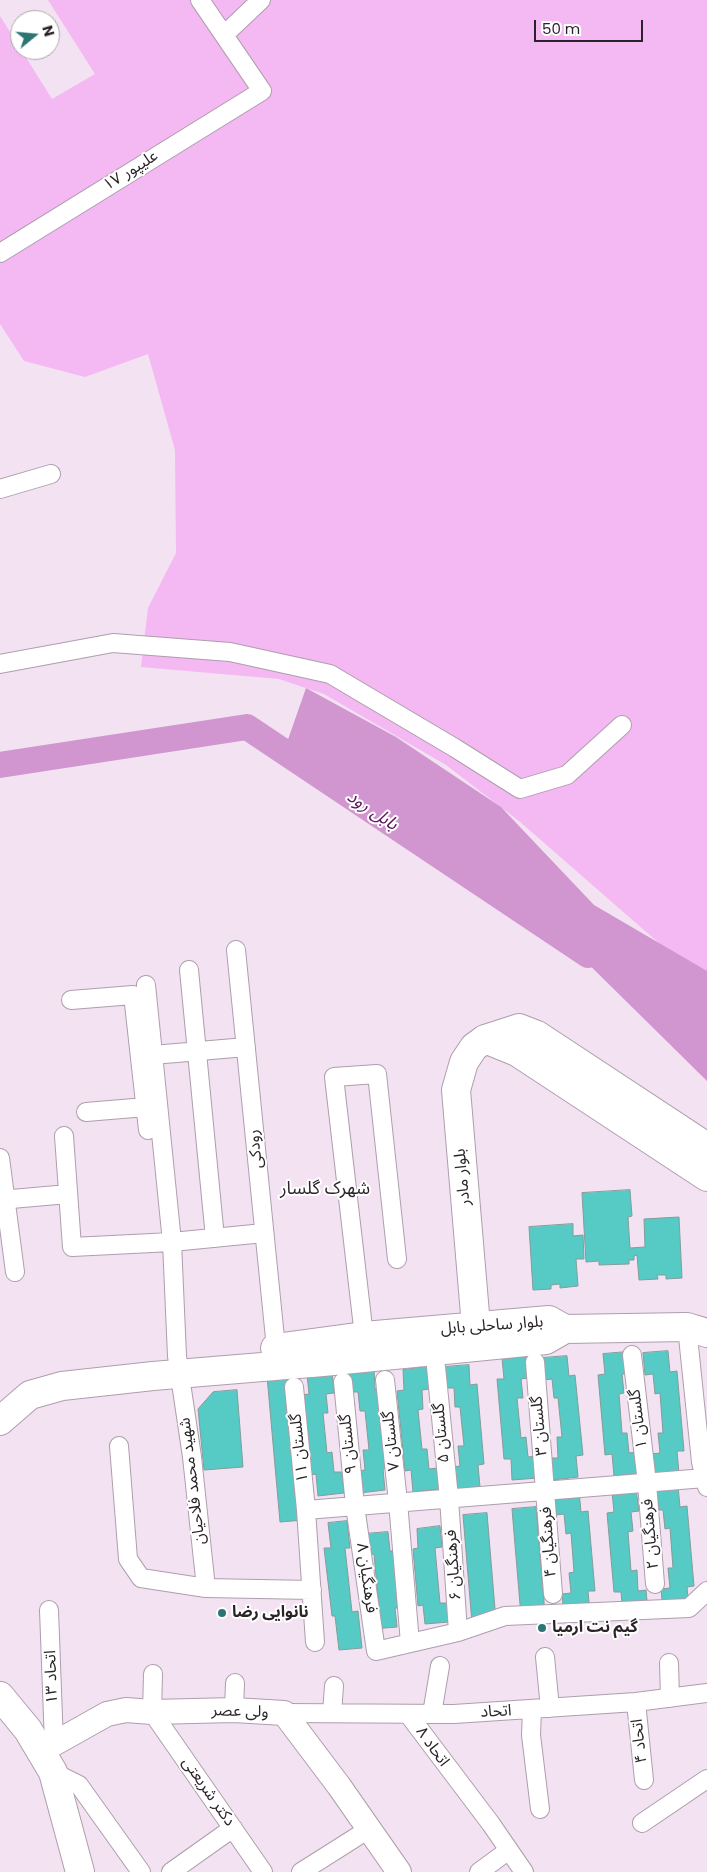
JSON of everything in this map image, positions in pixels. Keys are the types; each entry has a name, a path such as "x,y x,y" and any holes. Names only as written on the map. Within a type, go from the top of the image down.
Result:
{"main road":[{"name":"بلوار مادر","path":"476,1326 456,1090 464,1062 474,1047 486,1039 518,1028 537,1035 707,1147"},
{"path":"486,1039 517,1052 707,1177"},
{"name":"بلوار ساحلی بابل","path":"0,1421 30,1395 62,1386 276,1348 364,1336 549,1320 565,1330"},
{"path":"565,1330 697,1330"},
{"name":"بلوار ساحلی بابل","path":"0,1405 25,1383 60,1370 178,1365 546,1340 565,1330"},
{"path":"0,1696 49,1756 80,1872"},
{"name":"ولی عصر","path":"49,1756 107,1714 126,1710 152,1712 234,1710 284,1713 340,1786 399,1872"}],"street":[{"path":"200,0 224,35 261,0"},
{"name":"علیپور ۱۷","path":"0,253 262,91 224,35"},
{"path":"0,489 51,474"},
{"path":"0,664 113,643 230,652 330,674 520,789 568,775 622,725"},
{"name":"رودکی","path":"236,950 276,1348"},
{"path":"189,970 214,1238"},
{"name":"شهید محمد فلاحیان","path":"146,984 172,1242 178,1365 192,1457 206,1588"},
{"path":"71,1000 133,995 159,1228 172,1242"},
{"path":"153,1055 246,1047"},
{"path":"364,1336 334,1077 377,1074 397,1259"},
{"path":"86,1112 146,1107"},
{"path":"64,1136 72,1247 172,1242 264,1233"},
{"path":"0,1158 2,1200 16,1272"},
{"path":"2,1200 68,1194"},
{"path":"306,1510 647,1483 706,1483 701,1462 697,1330"},
{"name":"گلستان ۱","path":"632,1355 647,1483"},
{"name":"گلستان ۳","path":"535,1362 545,1491"},
{"name":"گلستان ۵","path":"436,1367 449,1498"},
{"name":"گلستان ۷","path":"385,1380 410,1643"},
{"name":"گلستان ۹","path":"343,1382 355,1506"},
{"name":"گلستان ۱۱","path":"294,1387 306,1510 315,1642"},
{"path":"119,1446 128,1559 141,1578 206,1588 312,1590"},
{"name":"فرهنگیان ۲","path":"647,1483 655,1584"},
{"name":"فرهنگیان ۴","path":"545,1491 553,1594"},
{"name":"فرهنگیان ۶","path":"449,1498 458,1632"},
{"name":"فرهنگیان ۸","path":"355,1506 376,1650 410,1643"},
{"path":"410,1643 458,1632 505,1616 689,1608 707,1591"},
{"name":"اتحاد ۱۳","path":"49,1610 49,1756"},
{"path":"545,1657 550,1708"},
{"path":"669,1662 670,1698"},
{"path":"432,1714 440,1666"},
{"path":"152,1712 153,1674"},
{"path":"234,1710 235,1683"},
{"path":"332,1713 334,1686"},
{"name":"اتحاد","path":"284,1713 432,1714 532,1710 636,1702 707,1693"},
{"name":"اتحاد ۴","path":"636,1702 644,1780"},
{"path":"532,1710 531,1735 540,1809"},
{"name":"دکتر شریعتی","path":"152,1712 263,1872"},
{"name":"اتحاد ۸","path":"408,1714 524,1872"},
{"path":"49,1756 79,1785 141,1872"},
{"path":"642,1823 707,1779"},
{"path":"171,1872 233,1828"},
{"path":"301,1872 369,1828"},
{"path":"479,1872 509,1850"}],"shaded area":[{"path":"48,0 707,0 707,985 519,821 446,765 324,694 279,679 141,667 148,608 176,553 175,450 148,354 85,377 24,361 0,324 0,16 10,32 10,60 28,60 52,99 95,74 60,19 60,10 54,10"},
{"path":"306,688 396,737 501,807 594,905 707,971 707,1081 560,936 284,751"}],"building":[{"path":"630,1190 632,1216 628,1217 630,1248 645,1247 644,1219 679,1217 682,1278 666,1279 666,1275 657,1275 658,1279 639,1280 637,1255 634,1256 634,1260 629,1260 629,1264 599,1265 599,1261 586,1262 582,1193"},
{"path":"573,1224 573,1236 583,1235 584,1259 576,1259 578,1286 560,1288 560,1284 551,1285 551,1289 533,1290 529,1227"},
{"path":"668,1351 670,1372 677,1371 684,1451 677,1451 679,1473 653,1476 651,1454 660,1453 658,1433 663,1433 660,1393 655,1394 653,1374 645,1375 643,1353"},
{"path":"627,1352 629,1374 622,1374 624,1393 619,1394 622,1433 627,1433 629,1453 637,1452 639,1474 614,1476 612,1454 605,1455 598,1375 605,1374 603,1354"},
{"path":"526,1356 528,1378 521,1379 523,1398 517,1398 521,1438 526,1437 528,1457 536,1456 538,1478 512,1480 511,1459 504,1459 497,1379 504,1379 502,1358"},
{"path":"567,1356 569,1376 575,1375 583,1455 576,1456 578,1477 552,1480 550,1458 558,1458 557,1437 562,1437 558,1398 554,1398 552,1379 544,1380 542,1358"},
{"path":"469,1365 470,1385 477,1384 484,1464 478,1465 480,1487 454,1489 452,1467 460,1466 458,1446 464,1446 460,1407 455,1407 454,1388 446,1388 444,1367"},
{"path":"427,1367 429,1389 422,1390 423,1409 418,1410 422,1449 427,1449 429,1469 437,1468 439,1489 413,1492 411,1470 405,1471 397,1391 404,1390 403,1370"},
{"path":"374,1368 375,1389 382,1388 389,1468 383,1469 385,1490 359,1493 357,1471 365,1470 363,1450 369,1450 365,1411 360,1411 358,1392 351,1392 349,1371"},
{"path":"332,1371 334,1393 326,1394 328,1413 323,1413 327,1453 332,1452 334,1472 342,1472 344,1493 318,1496 316,1474 310,1475 302,1395 309,1394 307,1374"},
{"path":"290,1374 304,1520 280,1522 267,1376"},
{"path":"237,1390 243,1467 204,1470 198,1409 213,1392"},
{"path":"678,1486 680,1507 687,1506 694,1586 687,1587 689,1608 663,1611 661,1589 670,1588 668,1568 673,1568 670,1528 665,1529 663,1510 655,1510 653,1489"},
{"path":"636,1489 639,1511 631,1512 633,1531 628,1532 631,1571 637,1570 638,1591 646,1590 648,1611 623,1614 621,1592 614,1592 607,1513 614,1512 612,1492"},
{"path":"579,1491 581,1512 588,1511 595,1591 588,1591 590,1613 564,1615 562,1594 571,1593 569,1573 574,1572 571,1533 566,1534 564,1514 556,1515 555,1493"},
{"path":"536,1507 545,1614 521,1616 512,1509"},
{"path":"487,1513 496,1621 472,1623 463,1515"},
{"path":"347,1521 350,1548 345,1548 352,1612 358,1611 362,1648 339,1650 335,1616 332,1616 324,1548 331,1548 328,1523"},
{"path":"440,1526 442,1547 435,1548 440,1603 447,1603 449,1622 425,1624 423,1605 418,1606 413,1549 418,1548 417,1529"},
{"path":"388,1532 390,1551 396,1551 401,1608 395,1608 397,1627 373,1629 379,1609 374,1554 366,1555 364,1534"}],"waterway":[{"name":"بابل رود","path":"0,765 247,727 588,955"}],"place":[{"name":"نانوایی رضا","path":"222,1613"},
{"name":"گیم نت ارمیا","path":"542,1628"}],"district":[{"name":"شهرک گلسار","path":"325,1189"}]}
